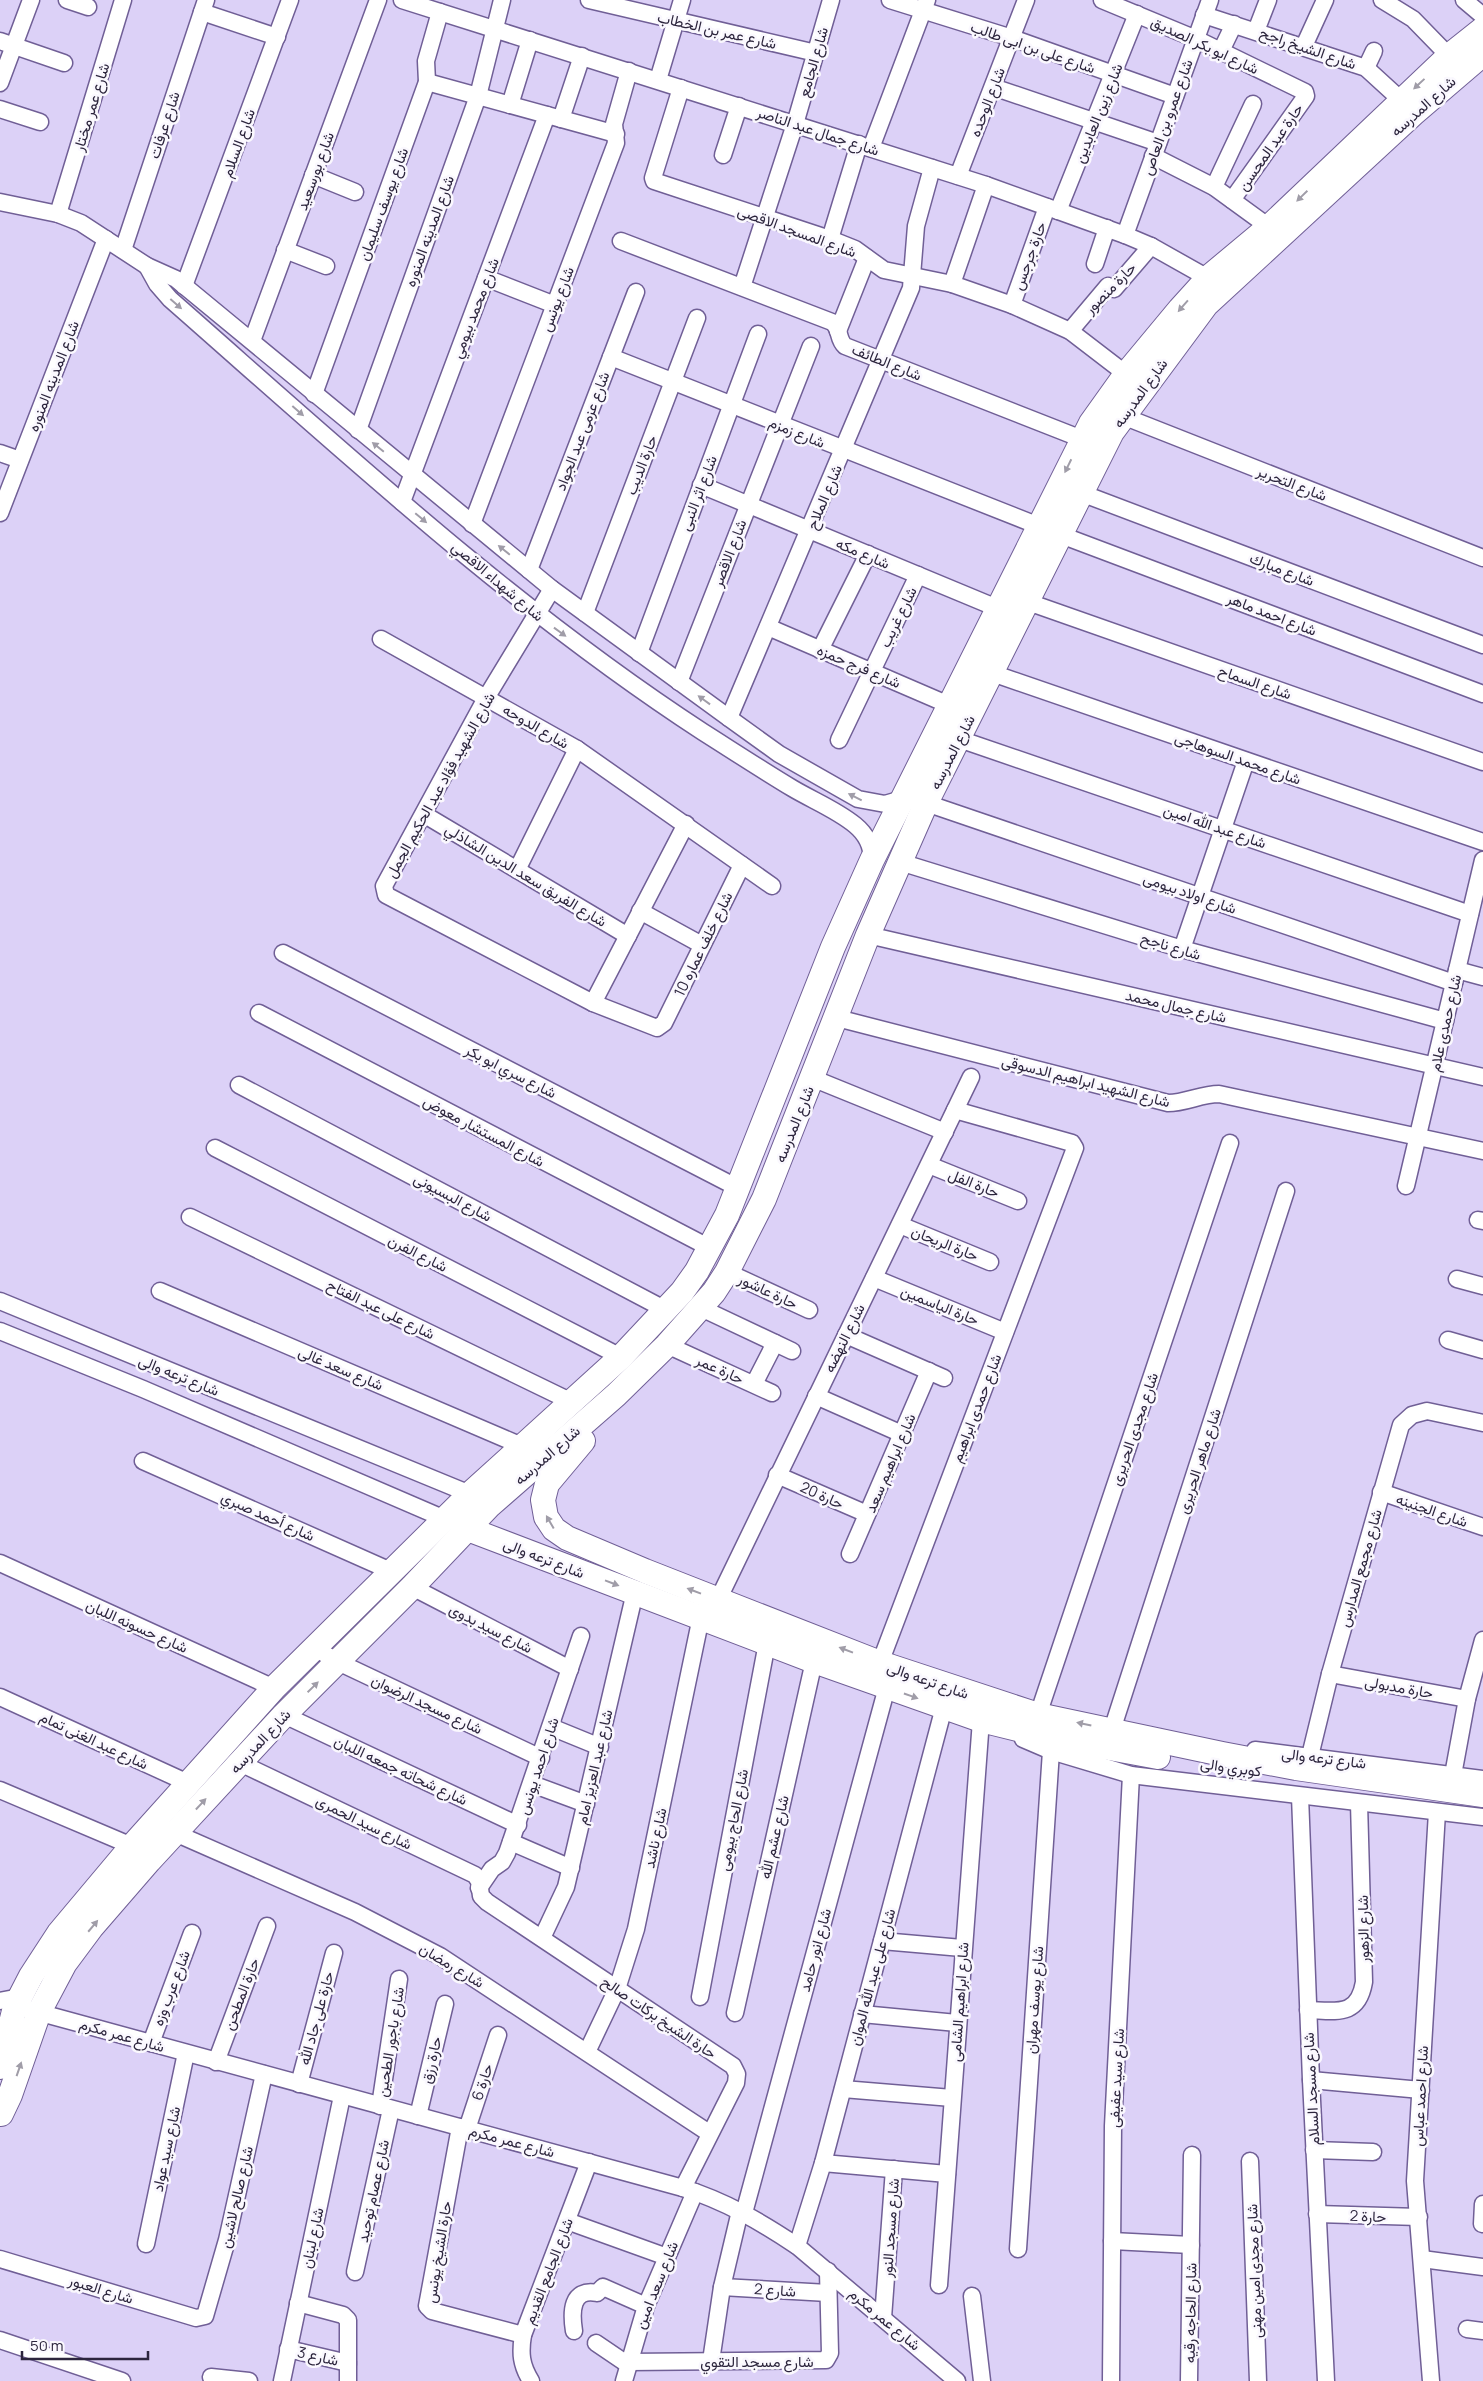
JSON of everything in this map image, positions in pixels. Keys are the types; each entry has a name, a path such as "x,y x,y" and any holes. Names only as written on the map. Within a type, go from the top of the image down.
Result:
{"main road":[{"name":"شارع المدرسه","path":"0,2114 10,2095 39,2012 53,1984 78,1944 175,1833 284,1715 412,1587 489,1506 616,1395 667,1345 701,1308 727,1272 751,1227 837,1018 868,935 926,803 1082,493 1101,450 1112,411 1126,374 1269,227 1401,100 1449,56 1483,29"},
{"name":"شارع المدرسه","path":"1,2055 12,2002 59,1932 132,1846 274,1688 470,1494 621,1357 666,1310 697,1271 727,1215 833,947 872,860 1082,439 1112,411 1194,319 1216,282 1287,233 1413,114 1483,54"},
{"path":"727,1215 751,1227"},
{"name":"شارع ترعه والى","path":"616,1395 596,1427 547,1484 543,1500 546,1517 554,1530 567,1538 718,1600 880,1663 1038,1715 1148,1739"},
{"name":"شارع ترعه والى","path":"468,1529 814,1661 981,1720"},
{"name":"كوبري والى","path":"981,1720 1050,1737 1173,1759 1483,1800"},
{"name":"كوبري والى","path":"1148,1739 1296,1768 1483,1795"}],"street":[{"path":"0,83 7,43 31,0"},
{"path":"67,0 88,7"},
{"name":"شارع عمر مختار","path":"58,214 123,0"},
{"name":"شارع السلام","path":"184,286 290,0"},
{"name":"شارع بورسعيد","path":"252,341 378,0"},
{"name":"شارع جمال عبد الناصر","path":"402,0 434,7 494,29 958,176 1125,235 1150,246 1216,282"},
{"name":"شارع المدينه المنوره","path":"358,430 478,96 502,0"},
{"name":"شارع عمر بن الخطاب","path":"589,0 816,52"},
{"path":"658,80 682,0"},
{"name":"شارع الجامع","path":"742,287 795,124 831,0"},
{"name":"شارع على بن ابى طالب","path":"890,0 925,5 1175,96"},
{"name":"شارع الوحده","path":"958,176 1026,0"},
{"name":"شارع ابو بكر الصديق","path":"1102,0 1196,39 1306,94"},
{"path":"1256,31 1268,0"},
{"path":"1304,46 1325,0"},
{"path":"1382,0 1413,20 1449,56"},
{"path":"1464,0 1483,16"},
{"path":"830,239 865,146 925,5"},
{"path":"204,6 277,37"},
{"name":"شارع عرفات","path":"123,250 204,6"},
{"name":"شارع يوسف سليمان","path":"314,394 426,82 426,61 434,7"},
{"name":"شارع الشيخ راجح","path":"1207,7 1234,24 1366,68 1401,100"},
{"name":"شارع عمرو بن العاص","path":"1125,235 1207,7"},
{"name":"شارع زين العابدين","path":"1053,209 1094,122 1137,14"},
{"path":"1221,51 1234,24"},
{"path":"510,105 530,40"},
{"path":"7,43 64,63"},
{"path":"1366,68 1374,51"},
{"name":"شارع محمد بيومي","path":"402,502 486,278 582,56"},
{"name":"شارع يونس","path":"472,524 616,143 615,119 629,71"},
{"path":"426,82 616,134"},
{"path":"993,87 1094,122 1156,150 1214,187 1269,227"},
{"name":"شارع المسجد الاقصى","path":"681,88 653,180 830,239 855,249 884,270 894,273 913,274 952,284 1012,305 1070,331 1126,374"},
{"name":"حارة عبد المحسن","path":"1232,200 1306,94"},
{"path":"1214,187 1253,104"},
{"path":"722,155 739,106"},
{"path":"0,109 40,122"},
{"name":"شارع الملاح","path":"729,718 844,451 911,288 916,226 932,168"},
{"path":"313,175 356,192"},
{"path":"952,284 986,186"},
{"name":"شارع شهداء الاقصي","path":"0,202 58,214 82,223 147,266 167,274 252,341 552,589 779,754 858,799 875,804 902,799"},
{"name":"حارة جرجس","path":"1012,305 1053,209"},
{"path":"1095,264 1107,228"},
{"name":"شارع المدينه المنوره","path":"0,513 106,239"},
{"name":"شارع الطائف","path":"621,242 832,322 838,331 840,340 845,346 1082,439"},
{"name":"حارة منصور","path":"1070,331 1108,286 1114,289 1150,246"},
{"path":"285,250 326,266"},
{"path":"838,331 868,258"},
{"name":"شارع شهداء الاقصي","path":"147,266 157,284 170,299 402,502 537,615 689,723 767,773 855,825 868,841 872,851 872,860"},
{"path":"486,278 555,305"},
{"name":"شارع عزمى عبد الجواد","path":"529,570 636,292"},
{"name":"حارة الديب","path":"585,613 696,318"},
{"name":"شارع اثر النبى","path":"638,653 758,334"},
{"name":"شارع الاقصر","path":"679,682 811,346"},
{"name":"شارع زمزم","path":"610,358 1039,526"},
{"name":"شارع التحرير","path":"1112,411 1483,558"},
{"path":"0,453 20,460"},
{"name":"شارع مكه","path":"701,486 997,608"},
{"name":"شارع مبارك","path":"1082,493 1483,645"},
{"name":"شارع احمد ماهر","path":"1061,535 1483,694"},
{"path":"820,650 868,554"},
{"name":"شارع غريب","path":"839,740 918,576"},
{"name":"شارع الشهيد فؤاد عبد الحكيم الجمل","path":"552,589 486,698 425,815 384,886 386,895 593,1002 652,1028 657,1028 664,1023"},
{"name":"شارع السماح","path":"1028,602 1483,762"},
{"name":"شارع فرج حمزه","path":"768,627 949,705"},
{"name":"شارع الدوحه","path":"381,639 577,750 686,824 772,886"},
{"name":"شارع محمد السوهاجى","path":"992,673 1483,842"},
{"name":"شارع عبد الله امين","path":"959,739 1474,916"},
{"path":"517,870 577,750"},
{"path":"1182,949 1246,760"},
{"name":"شارع اولاد بيومى","path":"926,803 1200,896 1455,977 1483,977"},
{"name":"شارع الفريق سعد الدين الشاذلي","path":"425,815 628,936"},
{"path":"593,1002 686,824"},
{"name":"شارع حمدى علام","path":"1406,1186 1455,977 1474,916 1483,860"},
{"name":"شارع ناجح","path":"900,862 1182,949 1445,1021"},
{"name":"شارع خلف عماره 10","path":"664,1023 742,865"},
{"path":"640,911 702,945"},
{"name":"شارع جمال محمد","path":"868,935 1483,1077"},
{"name":"شارع سري ابو بكر","path":"283,953 738,1188"},
{"name":"شارع المستشار معوض","path":"259,1013 710,1248"},
{"name":"شارع الشهيد ابراهيم الدسوقى","path":"837,1018 1168,1103 1180,1103 1209,1094 1219,1094 1483,1151"},
{"name":"شارع النهضه","path":"718,1600 971,1077"},
{"path":"812,1078 945,1132"},
{"name":"شارع البسيونى","path":"239,1085 666,1310"},
{"name":"شارع حمدى ابراهيم","path":"880,1663 1075,1148 1072,1144 955,1110"},
{"name":"شارع مجدى الحريرى","path":"1038,1715 1230,1143"},
{"name":"شارع الفرن","path":"215,1148 621,1357"},
{"name":"حارة الفل","path":"929,1165 1018,1201"},
{"name":"شارع ماهر الحريرى","path":"1112,1730 1286,1191"},
{"name":"شارع على عبد الفتاح","path":"190,1217 572,1402"},
{"name":"حارة الريحان","path":"900,1225 990,1262"},
{"name":"حارة عاشور","path":"727,1272 809,1310"},
{"name":"حارة الياسمين","path":"874,1278 1005,1332"},
{"path":"1457,1279 1483,1286"},
{"name":"شارع سعد غالى","path":"160,1291 522,1446"},
{"name":"شارع ترعه والى","path":"0,1302 470,1494"},
{"path":"701,1308 792,1351"},
{"name":"شارع ترعه والى","path":"0,1330 143,1389 445,1519"},
{"path":"846,1335 944,1378"},
{"path":"1448,1340 1483,1350"},
{"path":"754,1384 774,1343"},
{"name":"حارة عمر","path":"667,1345 772,1393"},
{"name":"شارع ابراهيم سعد","path":"850,1554 929,1371"},
{"path":"816,1396 902,1434"},
{"name":"شارع مجمع المدارس","path":"1310,1756 1330,1674 1401,1425 1412,1415 1426,1411 1483,1423"},
{"name":"شارع أحمد صبري","path":"143,1461 393,1572"},
{"name":"حارة 20","path":"778,1475 867,1514"},
{"name":"شارع الجنينه","path":"1381,1492 1483,1527"},
{"name":"شارع حسونه اللبان","path":"0,1563 274,1688"},
{"name":"شارع سيد بدوى","path":"412,1587 570,1669"},
{"name":"شارع عبد العزيز امام","path":"542,1938 566,1887 635,1592"},
{"name":"شارع ناشد","path":"587,2052 617,1989 636,1930 701,1617"},
{"name":"شارع احمد يونس","path":"479,1888 492,1869 505,1858 541,1758 581,1636"},
{"path":"1453,1775 1467,1699 1483,1640"},
{"name":"شارع الحاج بيومى","path":"700,1997 767,1643"},
{"name":"شارع مسجد الرضوان","path":"315,1648 338,1662 541,1758"},
{"name":"شارع عشم الله","path":"736,2013 814,1661"},
{"name":"حارة مدبولى","path":"1330,1674 1467,1699"},
{"name":"شارع انور حامد","path":"711,2362 722,2287 886,1687"},
{"name":"شارع عبد الغنى تمام","path":"0,1697 188,1783"},
{"name":"شارع على عبد الله الموان","path":"797,2246 823,2162 944,1707"},
{"name":"شارع شحاته جمعه اللبان","path":"284,1715 518,1825"},
{"name":"شارع ترعه والى","path":"981,1720 1051,1751 1131,1775 1483,1817"},
{"name":"شارع ابراهيم الشامى","path":"940,2285 962,1948 981,1720"},
{"path":"551,1727 600,1746"},
{"name":"شارع ترعه والى","path":"1148,1739 1310,1756 1483,1779"},
{"name":"شارع يوسف مهران","path":"1018,2249 1051,1751"},
{"name":"شارع سيد الحمرى","path":"240,1763 475,1875 479,1881 479,1888"},
{"name":"شارع سيد عفيفى","path":"1111,2381 1113,2126 1131,1775"},
{"path":"532,1784 586,1804"},
{"path":"0,1790 132,1846"},
{"name":"شارع مسجد السلام","path":"1300,1796 1314,2150 1326,2381"},
{"name":"شارع الزهور","path":"1308,2010 1342,2012 1354,2005 1362,1995 1364,1982 1359,1803"},
{"name":"شارع احمد عباس","path":"1431,2381 1416,2181 1437,1812"},
{"name":"شارع رمضان","path":"175,1833 354,1912 400,1935 479,1980 709,2133"},
{"path":"511,1842 570,1868"},
{"name":"حارة الشيخ بركات صالح","path":"479,1888 481,1896 487,1902 733,2066 737,2074 736,2083 709,2133 689,2190"},
{"name":"حارة المطحن","path":"216,2062 267,1926"},
{"name":"شارع عرب وزه","path":"151,2043 192,1933"},
{"path":"882,1941 962,1948"},
{"name":"حارة على جاد الله","path":"299,2084 334,1953"},
{"name":"شارع باجور الطحين","path":"386,2107 399,1979"},
{"name":"شارع عمر مكرم","path":"12,2002 39,2012 216,2062 689,2190 742,2212 797,2246 957,2381"},
{"name":"حارة رزق","path":"418,2116 445,2004"},
{"path":"862,2014 957,2023"},
{"name":"حارة 6","path":"463,2128 498,2035"},
{"name":"شارع سيد عواد","path":"146,2244 186,2053"},
{"name":"شارع صالح لاشين","path":"202,2318 206,2313 227,2240 264,2074"},
{"path":"1311,2080 1421,2090"},
{"path":"842,2089 952,2098"},
{"name":"شارع لبنان","path":"282,2381 342,2096"},
{"name":"شارع عصام توحيد","path":"356,2272 386,2107"},
{"name":"حارة الشيخ يونس","path":"463,2128 427,2306 432,2311 523,2335"},
{"path":"1314,2150 1373,2152"},
{"path":"1112,2241 1191,2245 1192,2155"},
{"name":"شارع مجدى امين مهنى","path":"1250,2161 1258,2381"},
{"name":"شارع الجامع القديم","path":"530,2381 524,2370 520,2352 523,2335 589,2162"},
{"path":"823,2162 947,2174"},
{"name":"شارع مسجد النور","path":"883,2318 894,2169"},
{"name":"شارع سعد امين","path":"624,2381 646,2306 667,2257 689,2190"},
{"path":"1482,2224 1483,2204"},
{"name":"حارة 2","path":"1317,2214 1419,2217"},
{"path":"567,2221 667,2257"},
{"name":"شارع الحاجه رقيه","path":"1189,2381 1191,2245"},
{"name":"شارع العبور","path":"0,2259 196,2318 202,2318"},
{"path":"1422,2260 1483,2267"},
{"name":"شارع مسجد التقوي","path":"628,2363 826,2360 830,2353 828,2271"},
{"path":"574,2331 573,2308 580,2294 587,2291 597,2294 603,2287 646,2306"},
{"name":"شارع 2","path":"722,2287 828,2293"},
{"path":"972,2296 982,2381"},
{"path":"298,2303 343,2315 348,2320 348,2381"},
{"path":"0,2340 122,2381"},
{"path":"596,2343 628,2363"},
{"name":"شارع 3","path":"288,2349 348,2363"},
{"path":"211,2377 250,2381"}]}
